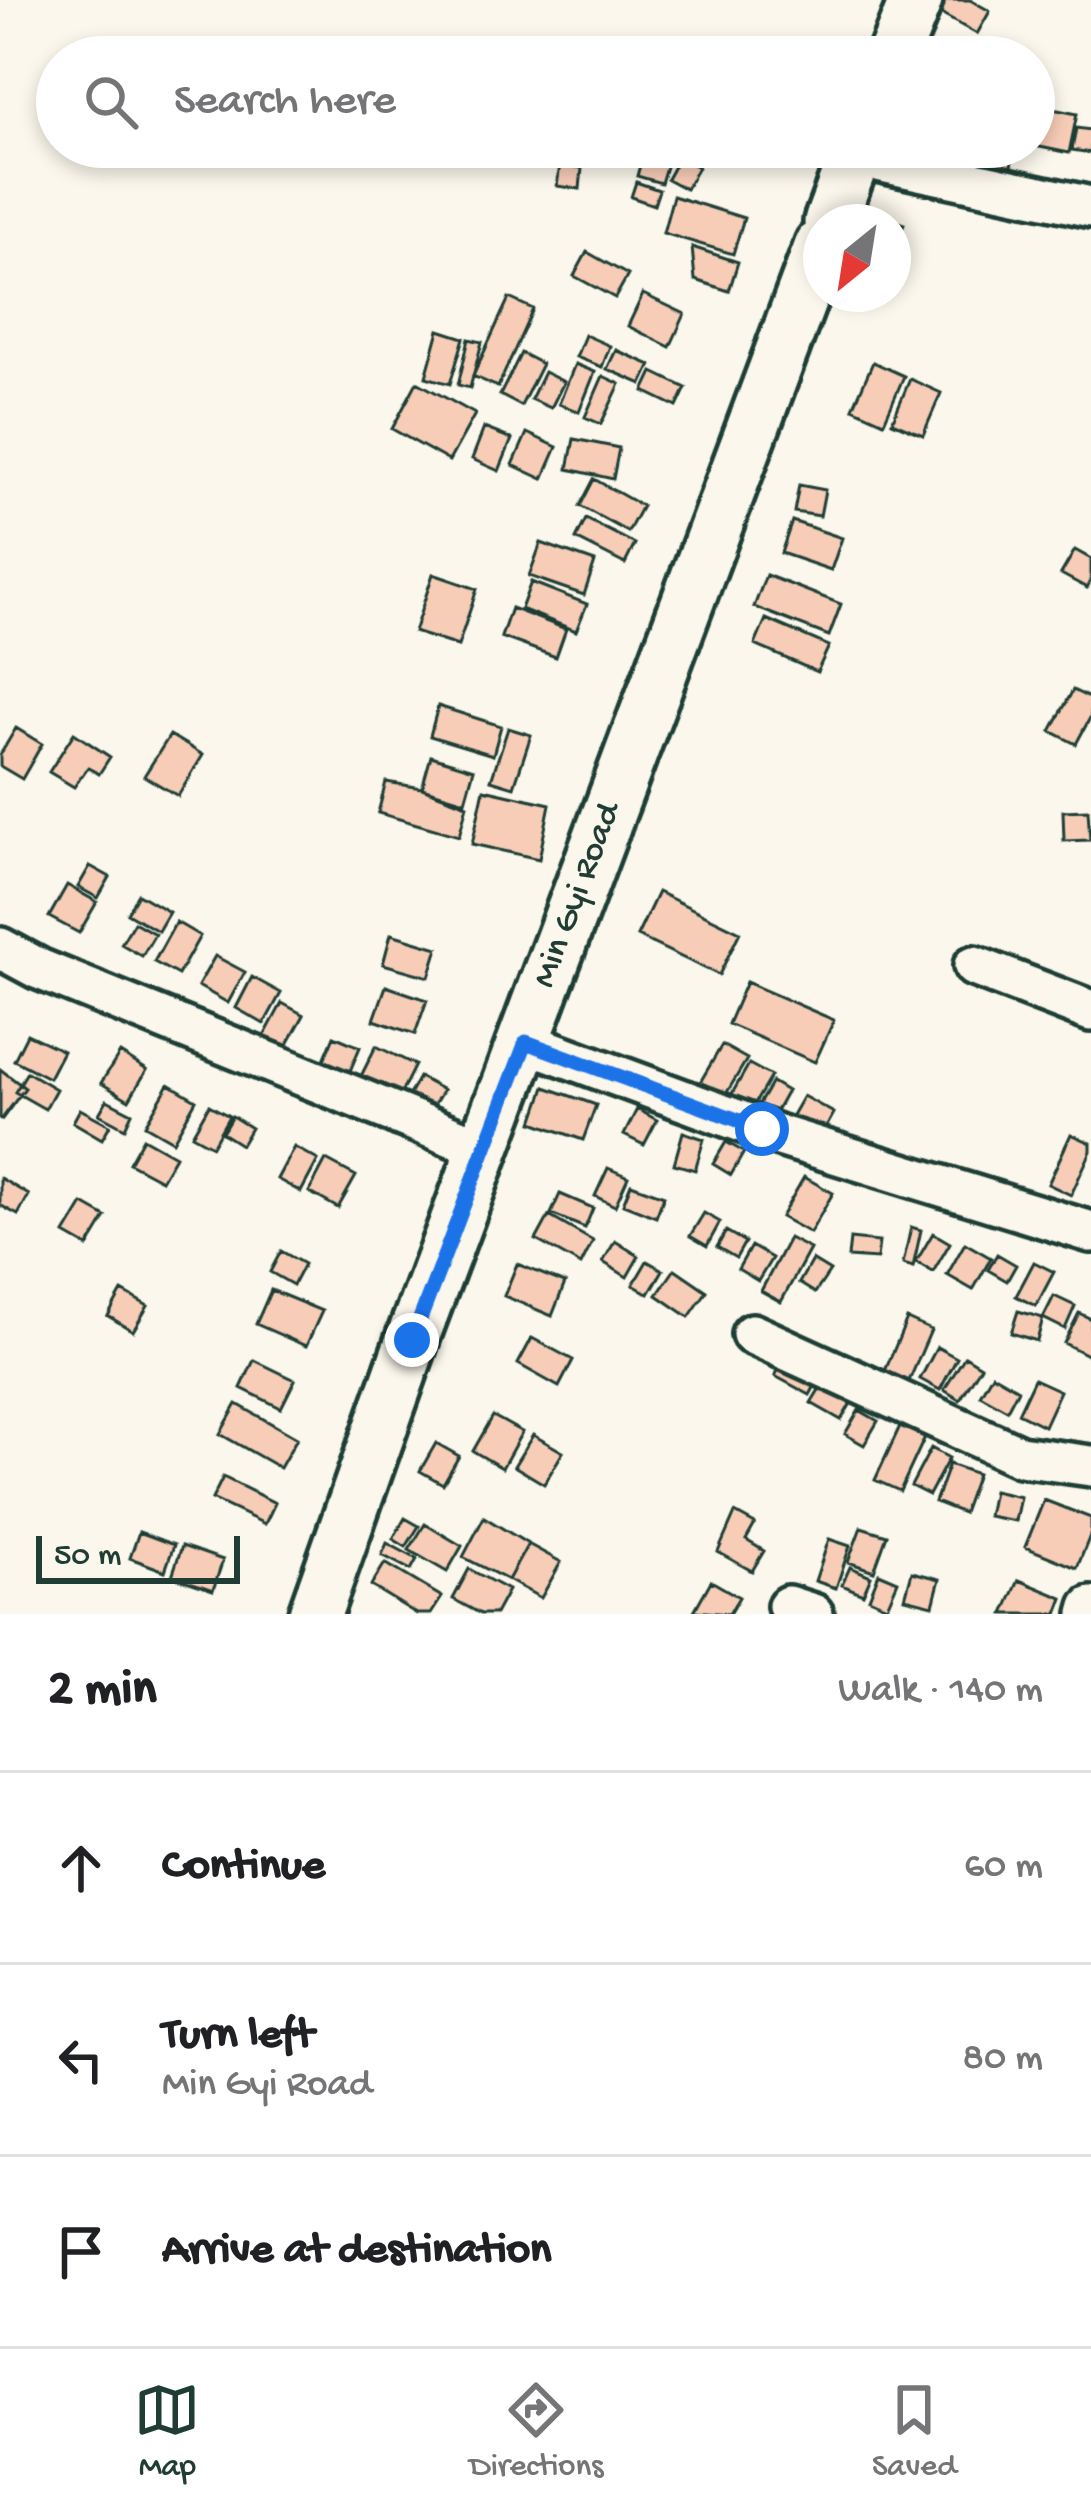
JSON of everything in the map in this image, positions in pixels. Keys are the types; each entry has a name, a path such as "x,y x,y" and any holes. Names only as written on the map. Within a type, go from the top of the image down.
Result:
{"main road":[{"path":"901,36 916,0"},
{"path":"837,204 850,168"},
{"name":"Min Gyi Road","path":"315,1614 412,1340 803,294"}],"street":[{"path":"927,168 1091,207"},
{"path":"0,948 39,969 486,1150"},
{"path":"974,965 1091,1011"},
{"path":"526,1042 780,1136 1091,1232"},
{"path":"752,1334 1020,1456 1091,1466"}],"building":[{"path":"932,0 970,0 990,11 977,34 928,7"},
{"path":"1055,109 1077,114 1069,153 1055,150"},
{"path":"1076,128 1091,130 1091,153 1072,150"},
{"path":"560,168 582,168 580,189 557,186"},
{"path":"639,168 666,168 661,183 637,176"},
{"path":"673,168 697,168 686,189 667,179"},
{"path":"636,182 659,190 654,205 631,197"},
{"path":"673,196 744,218 733,254 663,233"},
{"path":"692,247 738,262 729,291 695,280"},
{"path":"587,252 628,275 615,298 574,276"},
{"path":"643,294 685,314 670,347 628,326"},
{"path":"509,298 533,309 498,387 473,376"},
{"path":"439,330 464,338 450,384 426,377"},
{"path":"585,335 610,346 602,367 576,357"},
{"path":"469,339 482,342 470,388 458,385"},
{"path":"616,350 651,365 642,384 607,369"},
{"path":"521,353 542,364 521,406 500,395"},
{"path":"873,362 904,376 884,422 853,408"},
{"path":"575,364 595,372 579,412 559,404"},
{"path":"544,372 564,382 551,408 531,399"},
{"path":"653,372 686,388 677,407 644,391"},
{"path":"603,376 620,384 601,424 585,417"},
{"path":"910,379 941,393 923,435 892,422"},
{"path":"417,382 475,414 449,461 392,429"},
{"path":"484,428 512,439 499,471 472,459"},
{"path":"527,433 557,447 543,479 513,465"},
{"path":"574,439 619,448 613,479 568,469"},
{"path":"594,479 642,506 628,532 580,506"},
{"path":"799,485 825,490 820,516 794,512"},
{"path":"586,519 635,544 625,564 576,539"},
{"path":"792,521 842,538 831,570 781,553"},
{"path":"541,543 595,562 584,595 529,576"},
{"path":"1075,550 1091,559 1087,588 1061,574"},
{"path":"433,574 477,589 458,646 414,632"},
{"path":"766,575 841,604 829,636 754,607"},
{"path":"531,582 587,604 576,631 521,609"},
{"path":"511,608 566,629 556,657 501,637"},
{"path":"766,619 829,646 817,672 755,645"},
{"path":"1073,690 1091,699 1091,716 1076,744 1051,731"},
{"path":"438,706 501,726 493,755 430,736"},
{"path":"16,728 42,744 22,779 0,766 0,755"},
{"path":"508,728 531,735 514,787 491,780"},
{"path":"74,733 110,757 99,774 88,767 74,787 49,772"},
{"path":"170,735 203,755 178,796 144,776"},
{"path":"431,756 474,769 465,801 422,788"},
{"path":"386,782 422,788 467,805 459,836 378,813"},
{"path":"484,789 550,804 539,859 472,844"},
{"path":"1088,810 1090,840 1064,841 1063,811"},
{"path":"90,866 110,877 98,898 78,887"},
{"path":"67,885 97,902 79,933 49,917"},
{"path":"658,892 740,932 719,975 637,936"},
{"path":"138,894 169,912 158,931 127,913"},
{"path":"134,922 155,934 142,956 121,944"},
{"path":"176,922 200,936 178,975 154,962"},
{"path":"391,934 438,948 429,977 383,964"},
{"path":"215,956 245,972 228,1003 198,986"},
{"path":"252,977 281,993 264,1024 236,1008"},
{"path":"746,982 834,1020 815,1062 728,1024"},
{"path":"386,986 427,1000 415,1034 374,1020"},
{"path":"282,1003 304,1015 282,1055 260,1044"},
{"path":"27,1034 63,1051 49,1078 14,1060"},
{"path":"334,1036 360,1047 347,1078 321,1067"},
{"path":"722,1045 747,1059 723,1099 699,1084"},
{"path":"376,1046 415,1065 399,1097 360,1078"},
{"path":"120,1053 147,1070 129,1100 101,1083"},
{"path":"749,1064 771,1076 751,1110 730,1097"},
{"path":"0,1069 25,1088 2,1119 0,1118"},
{"path":"27,1072 56,1089 45,1109 15,1092"},
{"path":"419,1077 443,1090 432,1108 409,1095"},
{"path":"772,1082 787,1091 772,1118 756,1109"},
{"path":"169,1084 196,1100 173,1141 145,1125"},
{"path":"545,1087 596,1105 583,1140 533,1122"},
{"path":"803,1096 834,1113 812,1153 780,1136"},
{"path":"107,1100 132,1113 125,1128 99,1114"},
{"path":"209,1105 229,1116 212,1146 192,1135"},
{"path":"80,1109 110,1125 102,1139 73,1122"},
{"path":"637,1109 657,1120 644,1145 624,1135"},
{"path":"232,1116 251,1128 241,1145 222,1133"},
{"path":"683,1132 704,1139 695,1170 674,1164"},
{"path":"1071,1134 1091,1143 1091,1151 1071,1195 1048,1184"},
{"path":"143,1138 175,1156 161,1180 129,1163"},
{"path":"726,1142 744,1152 731,1175 713,1164"},
{"path":"294,1147 318,1160 301,1192 277,1179"},
{"path":"326,1160 356,1176 338,1208 309,1192"},
{"path":"608,1168 628,1177 615,1206 595,1196"},
{"path":"804,1177 833,1193 810,1233 781,1217"},
{"path":"0,1178 29,1195 18,1215 0,1205"},
{"path":"631,1184 664,1196 656,1217 623,1204"},
{"path":"560,1194 593,1208 585,1228 551,1214"},
{"path":"83,1204 106,1217 88,1247 65,1234"},
{"path":"704,1213 720,1222 707,1246 690,1236"},
{"path":"549,1216 593,1241 581,1265 536,1240"},
{"path":"911,1227 921,1230 913,1267 903,1264"},
{"path":"726,1231 745,1242 736,1258 717,1247"},
{"path":"933,1233 950,1243 933,1272 916,1262"},
{"path":"789,1238 810,1249 781,1302 761,1291"},
{"path":"850,1239 879,1242 877,1259 848,1257"},
{"path":"615,1241 639,1256 627,1277 603,1262"},
{"path":"965,1243 991,1258 973,1290 947,1275"},
{"path":"751,1246 772,1258 758,1281 738,1269"},
{"path":"281,1251 304,1264 293,1285 270,1272"},
{"path":"997,1254 1016,1265 1007,1281 988,1270"},
{"path":"812,1260 830,1271 815,1293 799,1283"},
{"path":"647,1261 663,1270 649,1294 633,1285"},
{"path":"1034,1262 1054,1272 1036,1306 1016,1296"},
{"path":"517,1264 565,1283 552,1316 504,1296"},
{"path":"675,1269 707,1291 689,1317 657,1295"},
{"path":"271,1290 322,1311 306,1346 256,1324"},
{"path":"122,1291 148,1306 133,1331 108,1316"},
{"path":"1054,1296 1075,1306 1065,1329 1043,1318"},
{"path":"1018,1311 1043,1318 1037,1341 1011,1333"},
{"path":"1079,1313 1091,1319 1087,1355 1064,1343"},
{"path":"907,1319 931,1330 909,1381 885,1371"},
{"path":"532,1338 573,1360 559,1387 518,1364"},
{"path":"937,1347 957,1358 940,1390 920,1379"},
{"path":"788,1352 823,1371 810,1395 775,1376"},
{"path":"965,1356 981,1366 960,1400 944,1390"},
{"path":"254,1360 295,1380 281,1408 241,1388"},
{"path":"992,1374 1018,1389 1007,1410 980,1395"},
{"path":"826,1378 856,1395 841,1420 811,1403"},
{"path":"1034,1379 1060,1391 1044,1426 1018,1413"},
{"path":"237,1404 297,1438 280,1468 220,1434"},
{"path":"859,1410 878,1421 864,1445 845,1434"},
{"path":"493,1416 522,1432 502,1468 473,1451"},
{"path":"900,1426 925,1437 900,1491 875,1480"},
{"path":"533,1435 563,1452 544,1484 514,1466"},
{"path":"436,1443 459,1456 443,1484 420,1471"},
{"path":"931,1448 949,1458 929,1495 911,1486"},
{"path":"949,1464 977,1474 963,1513 935,1502"},
{"path":"223,1477 275,1503 265,1524 212,1499"},
{"path":"993,1491 1020,1497 1015,1521 988,1516"},
{"path":"1044,1500 1091,1518 1091,1533 1077,1568 1025,1547"},
{"path":"735,1513 755,1524 746,1540 764,1551 752,1571 718,1552"},
{"path":"484,1517 528,1544 508,1580 463,1557"},
{"path":"405,1518 419,1526 406,1547 393,1539"},
{"path":"425,1524 462,1546 447,1572 409,1550"},
{"path":"861,1527 887,1535 874,1571 848,1562"},
{"path":"139,1532 174,1545 165,1571 130,1558"},
{"path":"829,1539 850,1546 836,1588 815,1581"},
{"path":"387,1543 417,1559 411,1570 382,1555"},
{"path":"528,1544 561,1562 541,1598 508,1580"},
{"path":"182,1546 223,1560 213,1590 172,1576"},
{"path":"385,1563 442,1597 431,1614 417,1614 371,1586"},
{"path":"850,1567 871,1576 863,1594 842,1585"},
{"path":"469,1569 508,1590 495,1614 481,1614 453,1599"},
{"path":"912,1572 940,1579 933,1605 905,1598"},
{"path":"879,1573 898,1581 887,1606 869,1598"},
{"path":"1019,1580 1063,1598 1057,1614 1004,1614"},
{"path":"711,1581 739,1597 729,1614 694,1611"}],"route":[{"path":"412,1340 526,1042 762,1129"}]}
